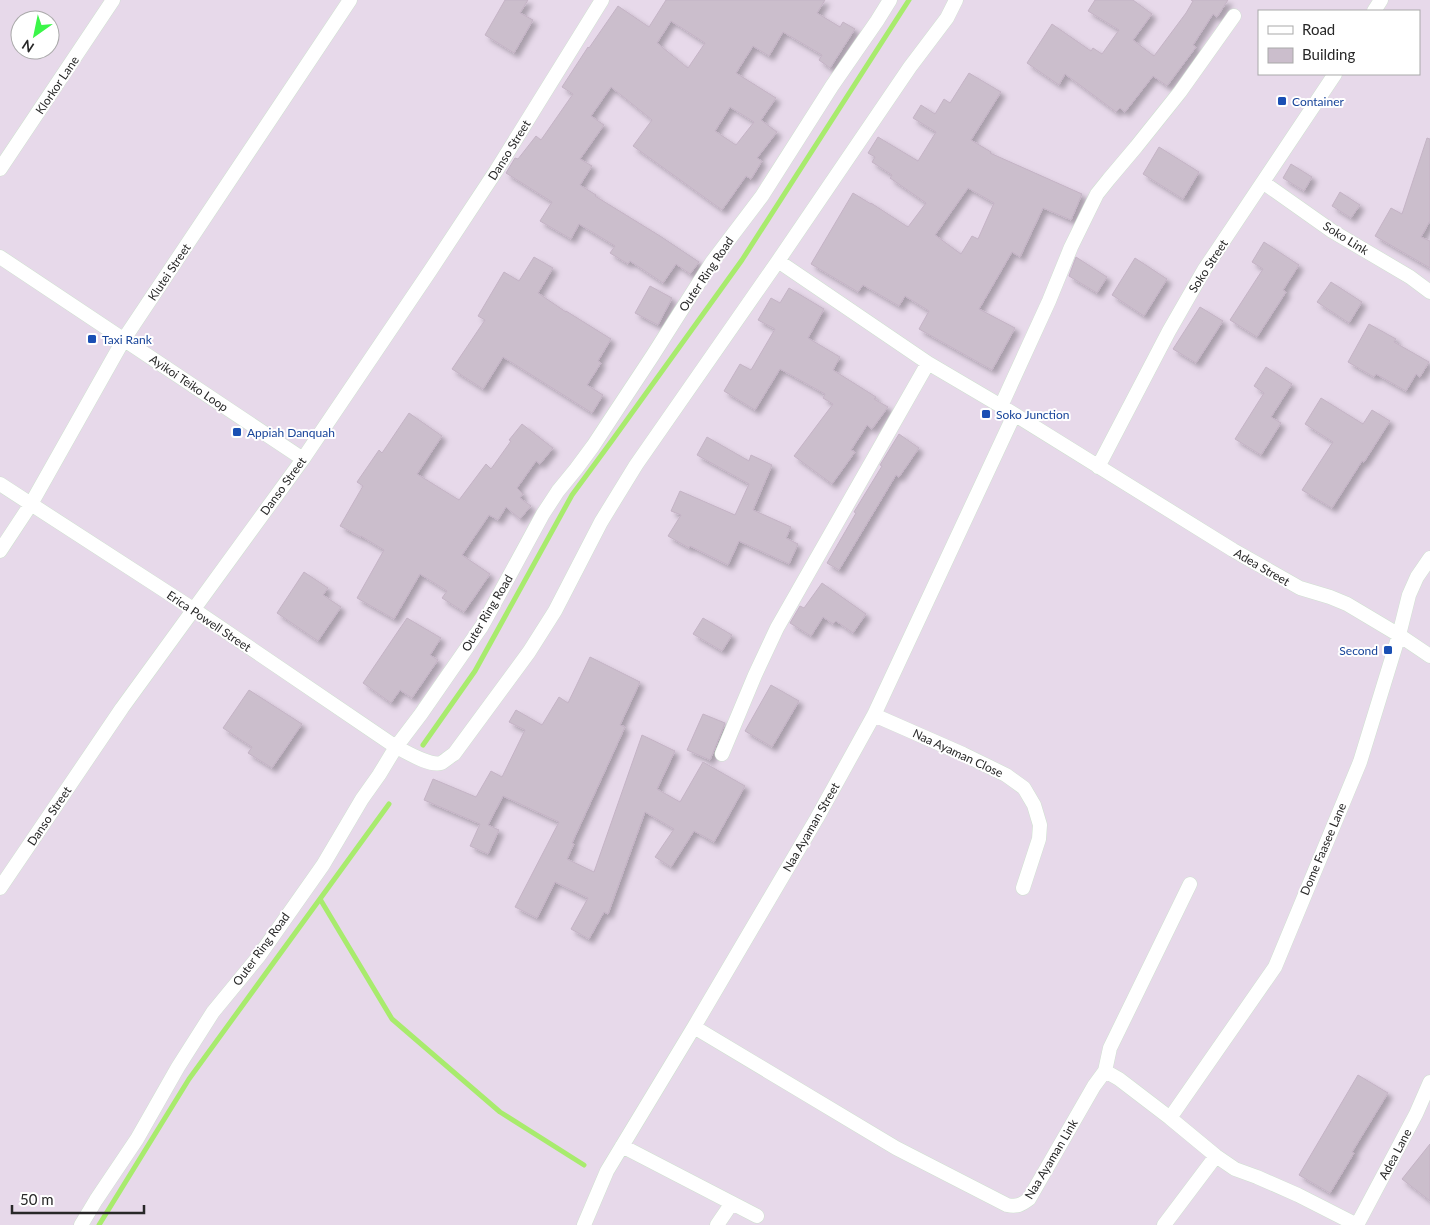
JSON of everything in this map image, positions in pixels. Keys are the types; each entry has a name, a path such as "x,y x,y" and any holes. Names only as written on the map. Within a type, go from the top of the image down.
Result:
{"street":[{"name":"Klorkor Lane","path":"0,169 113,0"},
{"name":"Klutei Street","path":"0,551 31,504 124,339 350,0"},
{"name":"Danso Street","path":"0,888 122,708 303,459 496,171 602,0"},
{"name":"Outer Ring Road","path":"82,1225 96,1200 137,1139 178,1066 208,1020 259,956 323,865 362,799 396,747 482,626 543,514 558,491 593,446 712,262 762,196 832,86 890,0"},
{"name":"Erica Powell Street","path":"0,484 193,609 396,747 431,763 441,763 454,754 529,652 555,611 601,522 636,465 910,67 947,18 956,0"},
{"path":"1000,406 1049,301 1071,247 1098,194 1108,179 1180,92 1234,16"},
{"name":"Soko Street","path":"1098,467 1186,300 1334,75"},
{"name":"Soko Link","path":"1264,183 1332,231 1410,277 1430,292"},
{"name":"Ayikoi Teiko Loop","path":"0,257 303,459"},
{"name":"Adea Street","path":"778,261 928,363 1283,580 1300,588 1347,604 1430,656"},
{"path":"722,754 754,675 777,628 928,363"},
{"name":"Naa Ayaman Street","path":"584,1225 603,1180 622,1146 817,818 874,715 1014,415"},
{"name":"Dome Faasee Lane","path":"1170,1118 1275,967 1360,762 1409,596 1417,577 1430,558"},
{"name":"Naa Ayaman Close","path":"874,715 963,754 1006,775 1024,788 1034,806 1040,825 1039,839 1023,888"},
{"path":"1190,884 1110,1048 1105,1071 1119,1079 1235,1169 1298,1195 1357,1225"},
{"name":"Naa Ayaman Link","path":"694,1027 896,1148 1007,1205 1016,1207 1029,1199 1094,1086 1105,1071"},
{"name":"Adea Lane","path":"1357,1225 1416,1114 1430,1082"},
{"path":"622,1146 757,1216"},
{"path":"1164,1225 1216,1156"},
{"path":"717,1225 732,1203"}],"building":[{"path":"505,0 528,0 520,13 533,20 514,53 485,35"},
{"path":"666,0 825,0 817,13 840,27 843,22 855,29 830,68 819,60 822,55 783,32 769,56 753,46 736,73 776,98 761,120 777,132 757,158 762,161 751,179 746,176 722,210 633,146 652,120 611,87 591,116 604,125 580,159 592,166 580,185 699,262 690,274 676,264 663,283 630,261 628,264 610,253 615,246 579,224 571,239 540,221 552,202 506,173 515,158 518,159 536,136 541,140 573,94 562,87 618,6 649,27","holes":["671,21 705,43 688,68 657,43","730,107 754,122 736,145 715,131"]},
{"path":"1095,0 1133,0 1152,14 1133,40 1154,56 1186,13 1193,1 1191,0 1228,0 1217,17 1213,14 1193,45 1196,47 1167,86 1153,76 1125,112 1120,108 1116,112 1065,74 1059,85 1027,63 1052,24 1091,51 1093,48 1102,54 1119,30 1088,11"},
{"path":"969,73 1001,92 971,140 990,153 1082,194 1071,220 1043,208 1020,257 1012,252 979,309 1015,328 992,370 919,329 929,311 905,296 899,306 863,285 858,292 811,264 853,193 908,227 926,203 890,178 892,175 872,162 875,157 868,153 878,137 918,161 936,132 913,118 921,105 935,114 944,99 950,103","holes":["968,188 994,203 978,239 972,236 961,254 935,235"]},
{"path":"1427,138 1430,139 1430,221 1421,237 1430,241 1430,268 1375,236 1391,208 1402,214"},
{"path":"1159,147 1199,172 1183,199 1143,174"},
{"path":"1291,164 1312,177 1304,191 1283,178"},
{"path":"1340,192 1360,205 1351,218 1332,206"},
{"path":"1264,242 1299,265 1283,290 1286,292 1257,337 1230,320 1263,269 1252,262"},
{"path":"534,257 553,268 538,293 611,339 598,361 601,363 587,385 603,395 592,413 503,357 483,389 452,369 485,320 478,316 504,272 519,281"},
{"path":"1076,257 1107,277 1097,293 1069,276"},
{"path":"1135,258 1167,279 1144,316 1112,295"},
{"path":"1331,282 1362,302 1349,323 1317,302"},
{"path":"650,286 672,298 658,325 635,313"},
{"path":"789,288 824,309 808,338 840,357 833,370 876,397 874,399 888,407 872,429 867,425 851,450 855,452 832,484 794,456 833,404 823,398 825,394 780,369 755,410 724,391 740,364 751,370 775,329 758,320 771,298 780,303"},
{"path":"1200,307 1223,321 1196,363 1173,349"},
{"path":"1369,324 1396,339 1394,342 1429,362 1420,377 1416,374 1406,391 1376,374 1374,377 1348,362"},
{"path":"1266,367 1292,384 1271,417 1281,423 1261,455 1235,439 1264,393 1254,386"},
{"path":"1321,398 1363,424 1372,410 1390,421 1332,508 1302,490 1333,442 1305,424"},
{"path":"409,413 442,436 417,474 459,500 486,464 491,469 511,441 509,440 522,424 553,448 540,464 536,461 517,488 523,494 520,498 531,506 520,519 506,507 498,520 489,515 462,555 490,574 464,612 442,598 447,591 420,574 394,619 357,598 384,550 340,526 363,486 357,482 379,450 382,453"},
{"path":"899,434 919,448 899,477 896,475 839,570 827,563"},
{"path":"707,437 749,461 751,455 772,465 753,510 791,527 786,538 798,544 789,564 739,541 728,565 690,546 689,548 668,536 681,515 671,511 680,491 735,515 749,484 697,455"},
{"path":"304,572 328,588 323,595 341,607 318,641 277,613"},
{"path":"822,583 866,614 853,633 836,621 833,624 823,617 811,636 790,623 800,606 804,608"},
{"path":"407,618 441,638 430,655 438,660 412,698 400,690 391,703 363,683"},
{"path":"703,618 732,635 722,651 693,634"},
{"path":"590,657 640,682 620,725 625,727 572,843 574,844 567,859 594,872 642,735 675,751 657,789 680,802 703,762 745,786 714,842 694,831 671,867 655,857 674,829 645,812 608,914 604,912 589,939 571,929 588,898 555,882 537,918 515,907 559,822 503,796 488,825 499,830 488,854 470,846 480,824 424,800 433,779 476,797 491,771 502,777 525,730 509,722 516,710 542,725 559,697 568,703"},
{"path":"771,685 799,701 772,747 745,731"},
{"path":"249,690 302,724 272,768 248,753 252,747 223,728"},
{"path":"703,714 725,723 710,760 687,750"},
{"path":"1358,1075 1388,1093 1352,1152 1354,1153 1330,1193 1299,1175"},
{"path":"1430,1144 1430,1201 1402,1179"}],"waterway":[{"path":"423,745 475,671 572,495 742,260 909,0"},
{"path":"99,1225 189,1079 389,804"},
{"path":"320,899 392,1019 500,1112 584,1165"}],"place":[{"name":"Container","path":"1282,101"},
{"name":"Taxi Rank","path":"92,339"},
{"name":"Soko Junction","path":"986,414"},
{"name":"Appiah Danquah","path":"237,432"},
{"name":"Second","path":"1388,650"}]}
